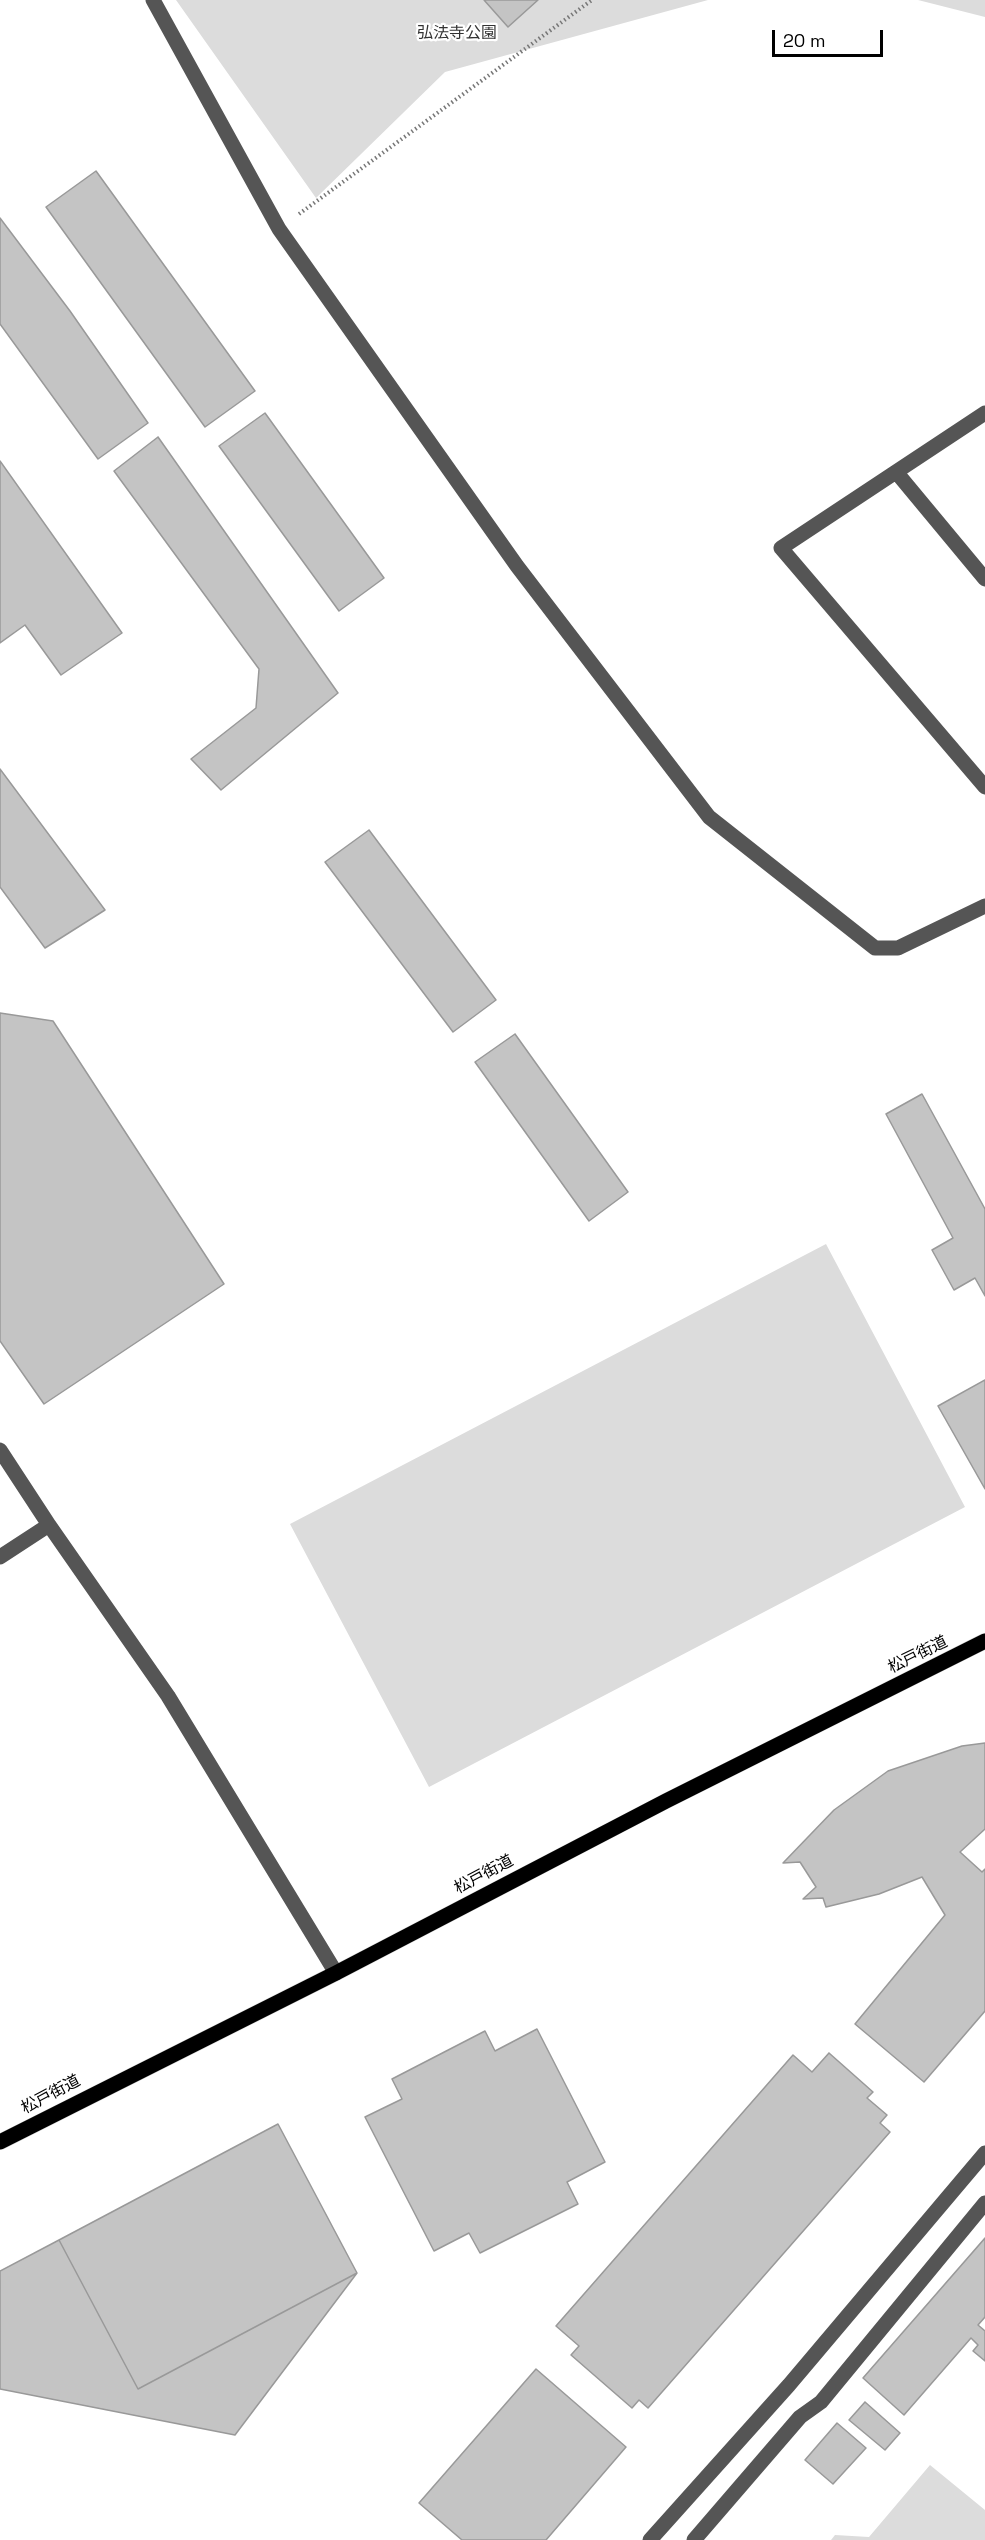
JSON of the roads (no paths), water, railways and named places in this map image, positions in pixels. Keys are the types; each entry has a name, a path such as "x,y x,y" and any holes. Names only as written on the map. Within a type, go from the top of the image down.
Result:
{"main road":[{"name":"松戸街道","path":"0,2142 336,1973 687,1790 985,1641"}],"street":[{"path":"153,0 279,229 517,566 709,817 875,948 898,948 985,906"},
{"path":"985,413 781,548 985,787"},
{"path":"897,472 985,579"},
{"path":"0,1450 168,1696 336,1973"},
{"path":"0,1557 50,1525"},
{"path":"650,2540 789,2385 985,2154"},
{"path":"694,2540 800,2417 821,2402 985,2203"}],"park label":[{"name":"弘法寺公園","path":"457,34"}]}
